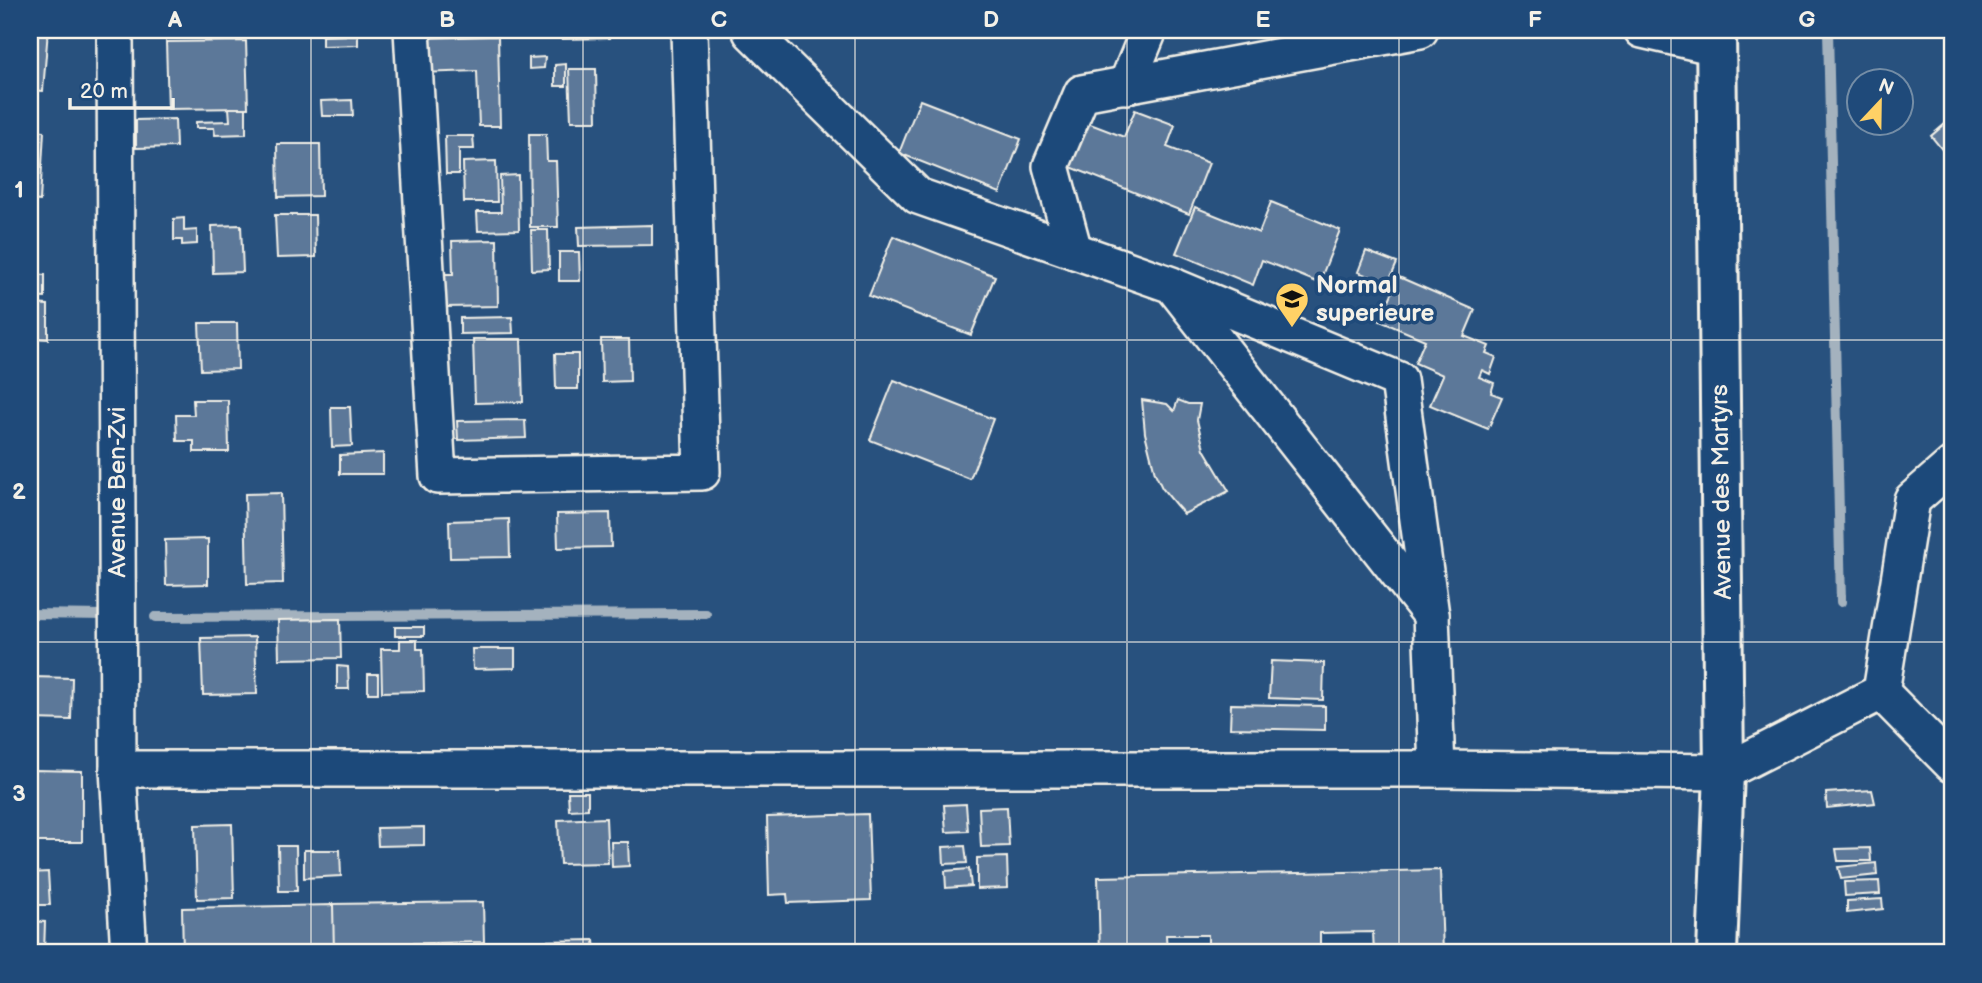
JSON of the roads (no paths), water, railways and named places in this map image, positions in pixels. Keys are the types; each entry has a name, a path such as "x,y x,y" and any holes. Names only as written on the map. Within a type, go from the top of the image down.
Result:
{"main road":[{"name":"Avenue des Martyrs","path":"1716,38 1724,772 1717,953"}],"street":[{"name":"Avenue Ben-Zvi","path":"115,30 118,769 130,953"},
{"path":"412,30 438,476 702,472 689,30"},
{"path":"760,30 751,32 918,196 1172,285 1399,380 1431,615 1437,769"},
{"path":"1126,86 1149,30"},
{"path":"1074,251 1051,166 1082,93 1420,30"},
{"path":"1642,30 1716,38"},
{"path":"1172,285 1431,615"},
{"path":"1881,692 1912,500 1952,465"},
{"path":"118,769 1437,769 1724,772 1881,692"},
{"path":"1881,692 1952,764"}],"waterway":[{"path":"1828,30 1841,602"},
{"path":"30,614 107,615"},
{"path":"155,617 706,614"}],"place":[{"name":"Normal superieure","path":"1292,329"}]}
